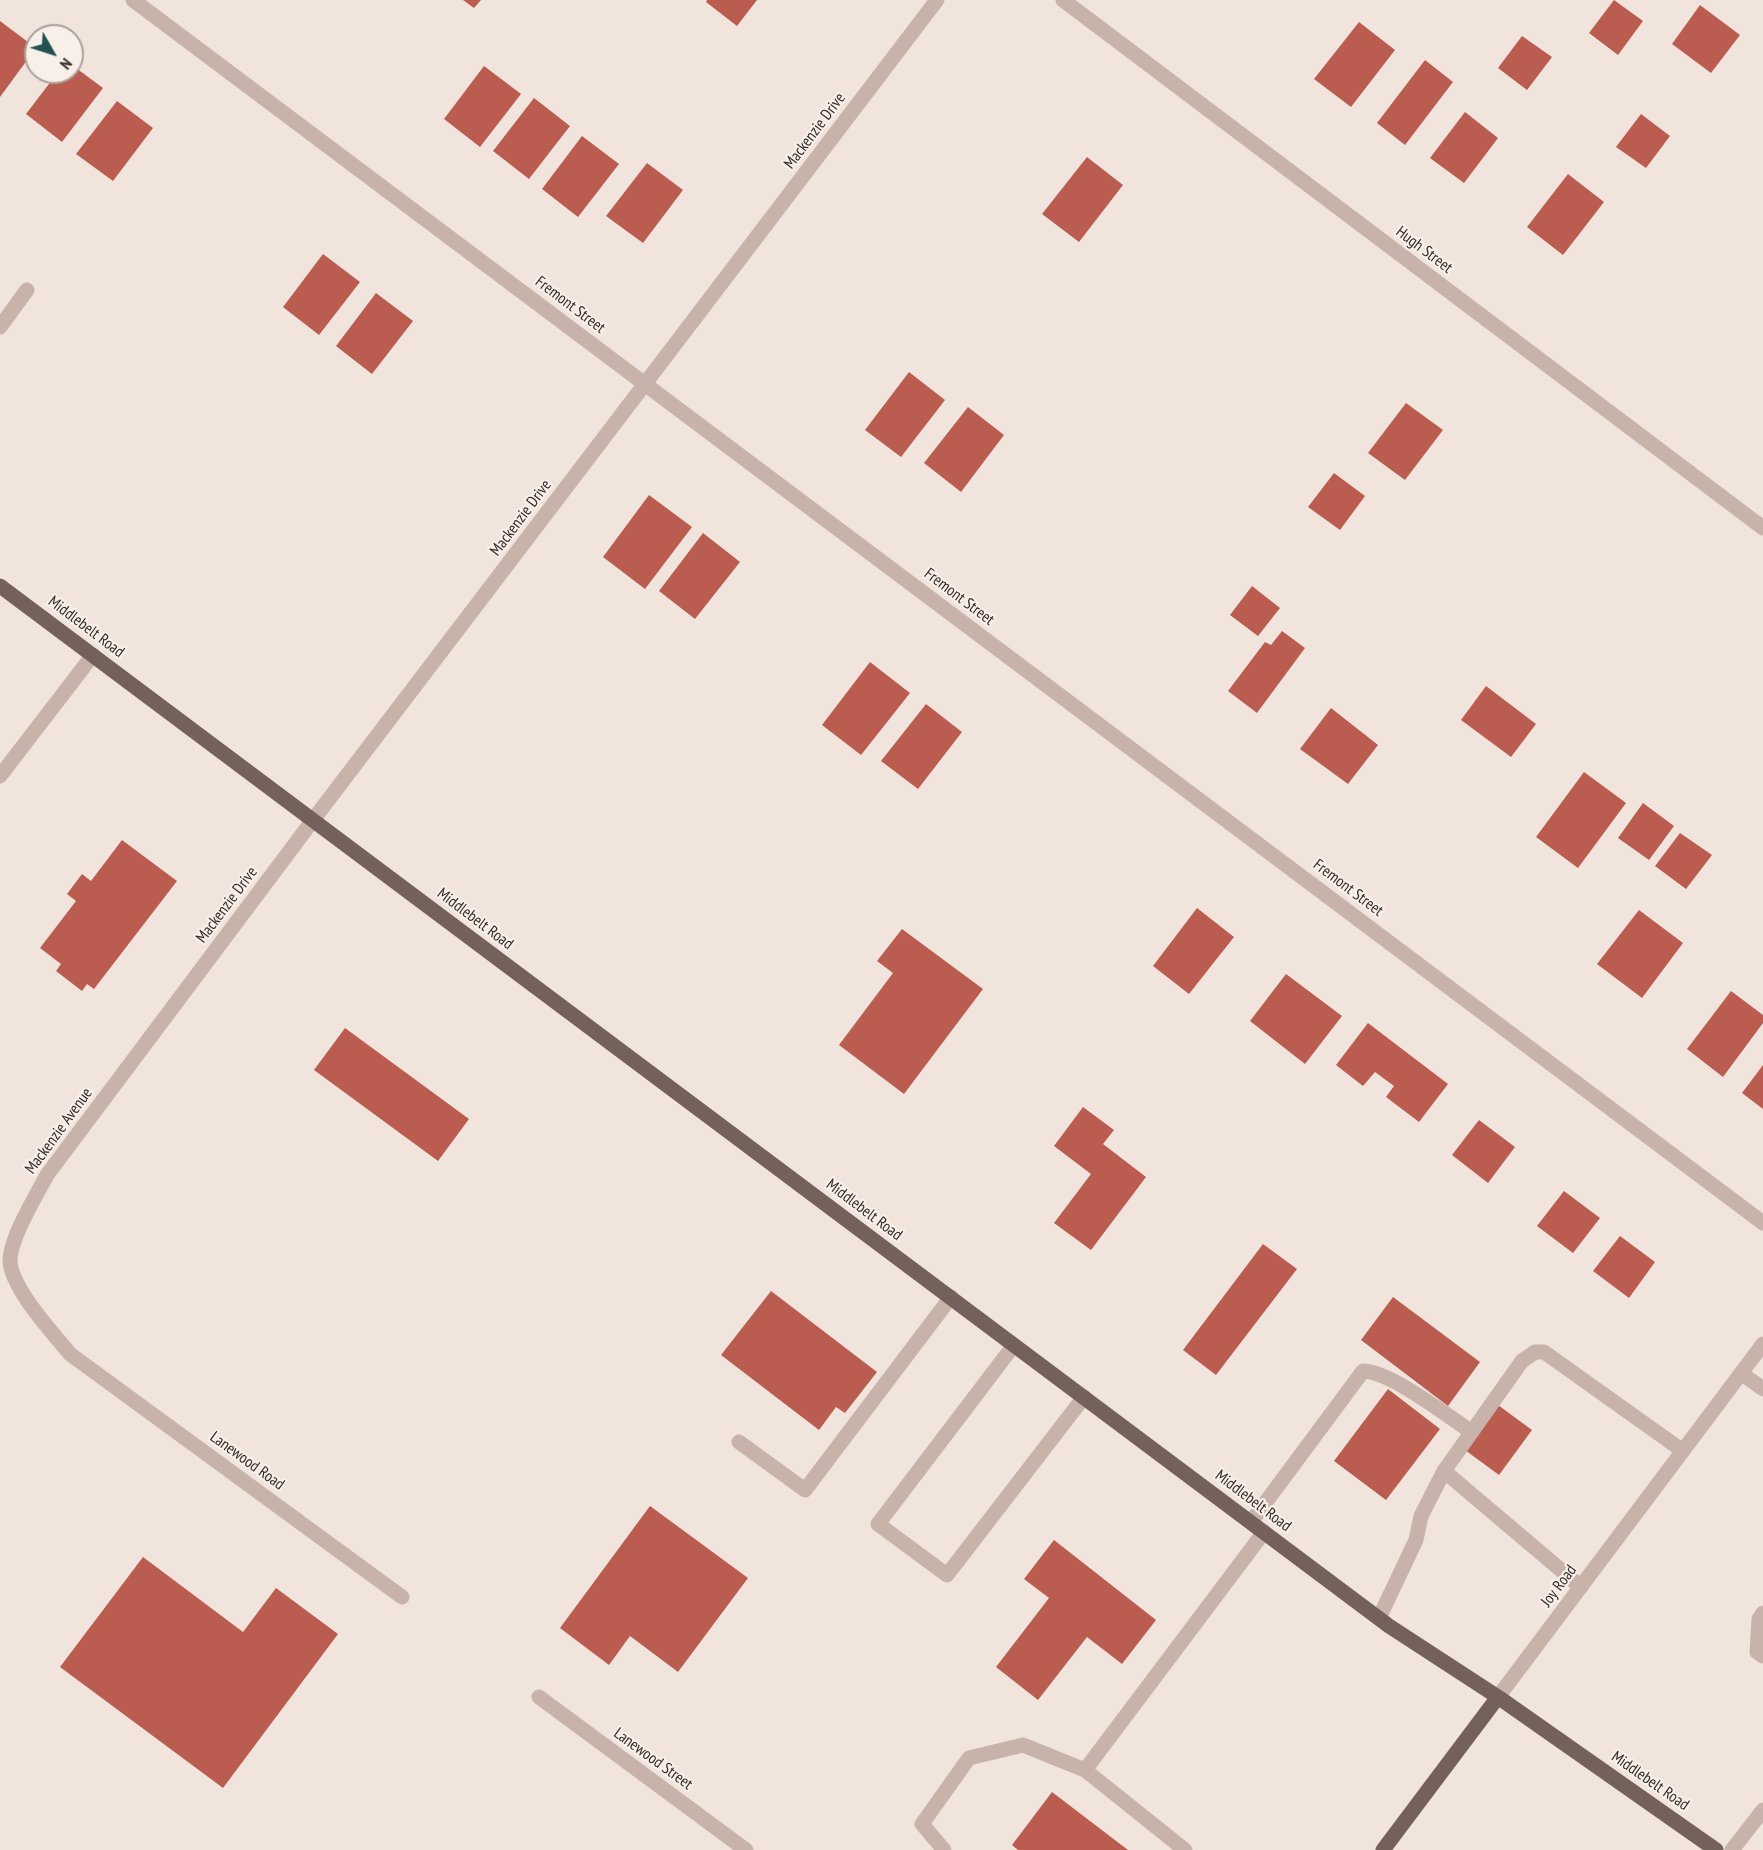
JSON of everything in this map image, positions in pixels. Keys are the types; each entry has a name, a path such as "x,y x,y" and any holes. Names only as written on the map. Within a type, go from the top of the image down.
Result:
{"main road":[{"name":"Middlebelt Road","path":"0,586 1379,1618 1498,1697 1716,1850"},
{"name":"Joy Road","path":"1383,1850 1498,1697"}],"street":[{"name":"Fremont Street","path":"133,0 1763,1223"},
{"name":"Mackenzie Drive","path":"134,1058 937,0"},
{"name":"Hugh Street","path":"1063,0 1763,528"},
{"path":"0,327 27,290"},
{"path":"0,776 93,655"},
{"name":"Mackenzie Avenue","path":"70,1354 29,1303 10,1261 21,1225 46,1175 134,1058"},
{"path":"739,1442 805,1490 951,1297"},
{"name":"Joy Road","path":"1498,1697 1763,1344"},
{"path":"1014,1345 878,1524 947,1575 1084,1397"},
{"path":"1379,1618 1416,1540 1420,1516 1444,1471 1522,1361 1535,1352 1544,1352 1683,1451"},
{"name":"Lanewood Road","path":"70,1354 402,1597"},
{"path":"1251,1522 1363,1371 1374,1371 1394,1382 1472,1432"},
{"path":"1741,1373 1763,1389"},
{"path":"1444,1471 1581,1587"},
{"path":"1085,1770 1264,1532"},
{"path":"1763,1613 1759,1619 1757,1652 1763,1656"},
{"name":"Lanewood Street","path":"538,1697 746,1850"},
{"path":"944,1850 922,1824 969,1758 1023,1745 1085,1770 1185,1850"},
{"path":"1732,1850 1763,1810"}],"building":[{"path":"463,0 481,0 474,8"},
{"path":"707,0 757,0 737,26 706,2"},
{"path":"1614,0 1643,21 1618,55 1589,33"},
{"path":"1700,5 1740,35 1711,73 1672,44"},
{"path":"0,21 24,39 24,64 0,97"},
{"path":"1359,22 1395,50 1351,107 1314,79"},
{"path":"1522,36 1552,57 1527,90 1498,68"},
{"path":"1425,60 1453,82 1405,145 1377,123"},
{"path":"484,66 521,94 480,147 444,119"},
{"path":"84,74 103,88 62,142 26,114 49,84 84,84"},
{"path":"534,98 570,126 529,179 493,151"},
{"path":"117,101 153,128 113,181 76,154"},
{"path":"1465,112 1498,138 1464,183 1430,158"},
{"path":"1641,114 1670,136 1646,168 1616,147"},
{"path":"582,136 619,164 578,217 542,189"},
{"path":"1087,157 1123,185 1079,242 1042,214"},
{"path":"647,163 683,190 643,243 606,216"},
{"path":"1568,174 1604,202 1563,255 1527,227"},
{"path":"323,254 360,282 319,335 283,307"},
{"path":"376,293 413,321 372,374 336,346"},
{"path":"909,372 945,400 901,457 865,430"},
{"path":"1406,403 1443,430 1405,480 1368,453"},
{"path":"968,407 1004,435 961,492 924,463"},
{"path":"1334,473 1365,496 1340,530 1308,507"},
{"path":"649,495 692,527 645,589 603,557"},
{"path":"703,533 740,562 695,619 659,591"},
{"path":"1252,586 1280,608 1258,636 1230,615"},
{"path":"1282,631 1305,648 1257,713 1228,691 1265,642 1271,645"},
{"path":"870,662 910,693 861,755 822,725"},
{"path":"1486,686 1536,724 1511,757 1461,720"},
{"path":"926,704 962,732 918,789 881,761"},
{"path":"1331,708 1378,745 1348,784 1300,749"},
{"path":"1584,772 1626,803 1578,868 1536,837"},
{"path":"1643,803 1674,826 1649,860 1618,838"},
{"path":"1680,833 1712,855 1686,889 1655,866"},
{"path":"122,840 177,881 94,989 87,984 82,991 56,971 61,964 40,948 76,901 67,894 82,874 91,881"},
{"path":"1197,908 1234,937 1189,994 1153,966"},
{"path":"1639,910 1683,943 1642,998 1597,964"},
{"path":"902,929 983,989 904,1094 839,1045 893,973 877,961"},
{"path":"1286,974 1342,1016 1305,1064 1250,1021"},
{"path":"1731,991 1763,1015 1763,1023 1723,1077 1687,1049"},
{"path":"1368,1023 1448,1084 1419,1122 1386,1097 1394,1086 1375,1072 1363,1086 1336,1065"},
{"path":"345,1028 469,1119 438,1161 314,1070"},
{"path":"1763,1065 1763,1109 1742,1093"},
{"path":"1083,1107 1114,1130 1103,1144 1146,1177 1091,1250 1054,1223 1091,1174 1054,1146"},
{"path":"1479,1120 1515,1147 1488,1183 1452,1155"},
{"path":"1564,1191 1600,1218 1573,1253 1537,1226"},
{"path":"1620,1236 1655,1262 1629,1298 1593,1271"},
{"path":"1263,1244 1297,1269 1216,1375 1183,1350"},
{"path":"771,1291 877,1372 845,1413 836,1407 819,1430 721,1355"},
{"path":"1393,1297 1480,1362 1448,1406 1361,1340"},
{"path":"1388,1389 1440,1429 1386,1500 1334,1461"},
{"path":"1498,1405 1532,1430 1499,1475 1465,1450"},
{"path":"650,1506 748,1578 678,1672 630,1636 609,1665 560,1628"},
{"path":"1054,1540 1156,1620 1122,1664 1087,1637 1038,1700 996,1667 1049,1598 1024,1579"},
{"path":"143,1557 243,1632 276,1588 338,1634 223,1788 60,1667"},
{"path":"1052,1792 1128,1850 1018,1850 1012,1845"}]}
